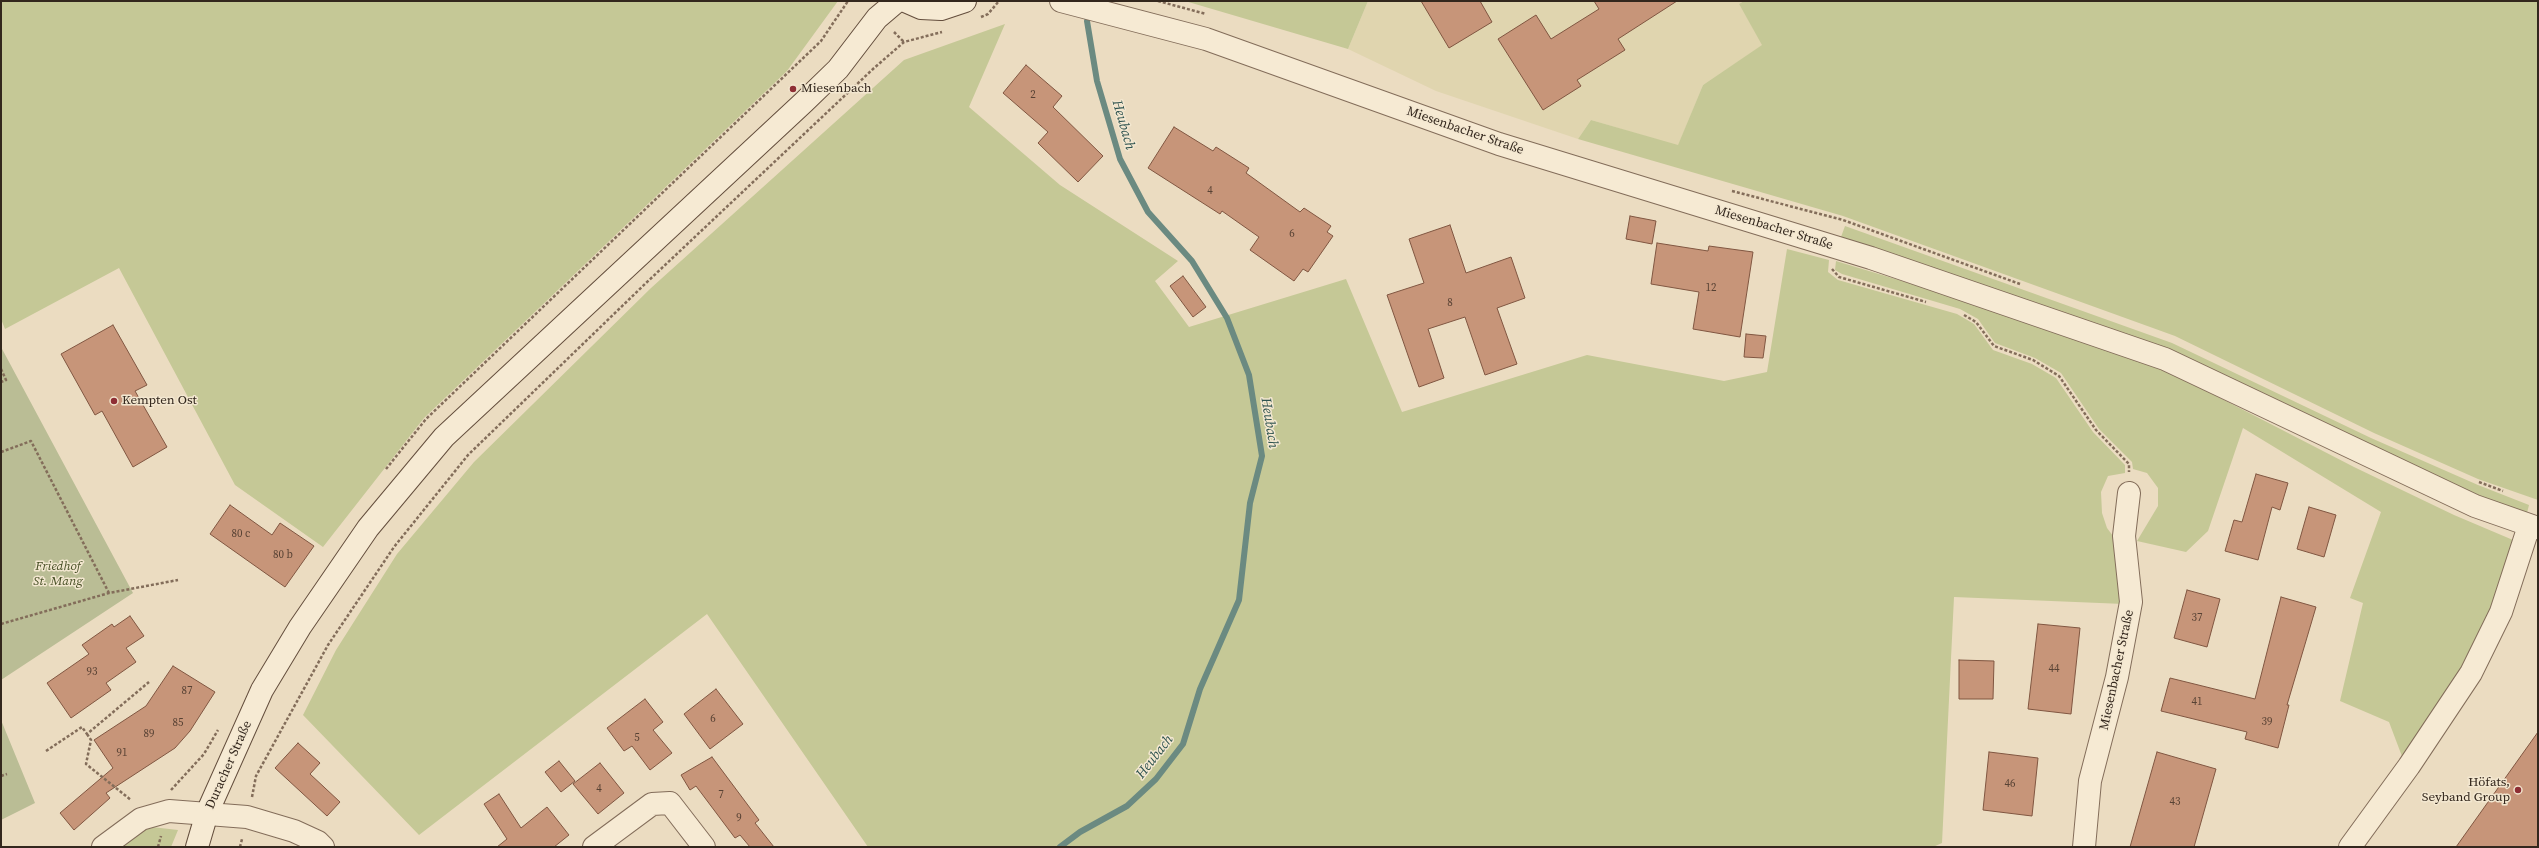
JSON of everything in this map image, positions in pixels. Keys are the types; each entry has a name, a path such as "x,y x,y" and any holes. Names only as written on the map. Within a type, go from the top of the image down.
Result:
{"street":[{"name":"Duracher Straße","path":"202,830 265,684 300,627 368,528 444,437 828,78 877,18 897,1"},
{"path":"905,1 921,8 941,10 965,1"},
{"name":"Miesenbacher Straße","path":"1061,1 1206,39 1499,144 1871,258 2166,359 2475,506 2533,527"},
{"name":"Miesenbacher Straße","path":"2084,847 2090,781 2117,677 2132,602 2124,536 2129,493"},
{"path":"2350,847 2409,766 2471,673 2501,612 2533,527"},
{"path":"594,847 652,804 670,803 704,847"},
{"path":"103,847 141,818 169,811 202,830 247,817 294,831 318,842 323,847"}],"path":[{"path":"975,20 988,14 999,1"},
{"path":"1158,1 1214,17"},
{"path":"240,847 256,776 328,645 394,547 468,455 646,283 873,69 904,42 949,30"},
{"path":"1731,190 1843,220 1834,247 1832,270 1839,277 1930,303"},
{"path":"1960,312 1976,322 1994,346 2034,360 2059,376 2096,430 2129,464 2129,493"},
{"path":"1,369 6,380 1,382"},
{"path":"1,452 31,441 109,593"},
{"path":"1,624 109,593 178,580"},
{"path":"87,734 149,682"},
{"path":"46,751 82,727 91,740 86,764 150,815"},
{"path":"1,776 7,774"}],"shaded area":[{"path":"1368,1 1744,1 1739,4 1763,45 1703,85 1678,146 1591,120 1578,139 1436,91 1348,49"}],"green space":[{"path":"1,1 838,1 787,71 424,418 323,547 235,485 119,268 5,329 1,319"},
{"path":"1185,1 1368,1 1348,49"},
{"path":"1744,1 2538,1 2538,500 2478,479 2374,433 2175,336 1843,216 1578,139 1591,120 1678,145 1703,85 1762,45 1739,4"},
{"path":"1005,24 969,107 1060,185 1178,261 1155,281 1189,327 1346,279 1402,412 1587,355 1724,381 1767,372 1787,249 1829,260 1828,272 1838,280 1957,314 1974,324 1993,350 2032,364 2056,378 2093,432 2125,465 2125,473 2108,476 2101,492 2102,513 2107,528 2119,544 2124,604 1954,597 1942,843 1933,847 868,847 707,614 419,835 303,715 336,650 397,554 474,462 651,288 904,60"},
{"path":"1845,226 2172,343 2371,438 2478,485 2529,505 2527,513 2480,497 1984,286 1841,237"},
{"path":"1836,261 1981,305 2162,368 2354,467 2454,515 2513,540 2496,608 2467,664 2403,759 2389,722 2340,701 2363,603 2350,598 2381,512 2243,428 2208,531 2186,552 2137,541 2158,506 2158,488 2147,473 2133,469 2132,462 2099,429 2061,373 2035,358 1995,343 1978,319 1960,309 1842,274 1835,270"},
{"name":"Friedhof St. Mang","path":"1,347 133,593 1,680"},
{"path":"1,720 35,803 1,820"},
{"path":"143,826 178,830 171,847 115,847"}],"building":[{"path":"1421,1 1480,1 1492,22 1449,48"},
{"path":"1594,1 1677,1 1618,39 1625,50 1577,80 1581,86 1543,110 1498,39 1536,15 1551,39 1599,9"},
{"path":"1026,65 1062,96 1053,107 1103,156 1078,182 1038,143 1048,132 1003,93"},
{"path":"1174,127 1213,151 1216,147 1249,168 1246,173 1300,212 1304,208 1331,226 1327,232 1333,236 1308,272 1303,269 1294,281 1250,250 1259,237 1222,211 1220,214 1148,168"},
{"path":"1630,216 1656,221 1652,244 1626,239"},
{"path":"1450,225 1466,273 1511,257 1525,298 1497,308 1517,364 1485,375 1465,317 1428,329 1444,378 1419,387 1387,295 1424,283 1409,239"},
{"path":"1657,243 1708,251 1709,246 1753,252 1740,337 1693,329 1699,292 1651,284"},
{"path":"1183,276 1206,307 1193,317 1170,286"},
{"name":"Kempten Ost","path":"113,325 147,385 135,391 167,447 133,467 102,411 95,415 61,354"},
{"path":"1746,334 1766,336 1763,358 1744,357"},
{"path":"2256,474 2288,483 2280,510 2272,507 2258,560 2225,551 2234,520 2242,522"},
{"path":"230,505 272,535 280,523 314,546 285,587 210,534"},
{"path":"2309,507 2336,515 2324,557 2297,549"},
{"path":"2187,590 2220,599 2207,647 2174,638"},
{"path":"2281,597 2316,607 2287,705 2289,705 2278,748 2245,739 2247,732 2161,711 2170,678 2255,699"},
{"path":"130,616 144,636 126,648 136,662 106,683 111,690 71,718 47,683 89,654 82,645 112,624 114,627"},
{"path":"2038,624 2080,628 2071,714 2028,709"},
{"path":"1959,660 1994,661 1993,699 1959,699"},
{"path":"173,666 215,692 190,731 175,748 106,793 110,798 74,830 60,813 113,768 94,740 146,706"},
{"path":"716,689 743,724 710,749 684,714"},
{"path":"645,699 663,722 653,730 672,753 650,770 632,746 624,751 607,728"},
{"name":"Höfats, Seyband Group","path":"2538,732 2538,847 2456,847"},
{"path":"298,743 320,763 310,774 340,802 327,816 275,768"},
{"path":"1989,752 2038,758 2032,816 1983,810"},
{"path":"2157,752 2216,769 2194,847 2130,847"},
{"path":"712,757 759,820 755,823 774,847 750,847 740,835 735,838 696,786 690,790 681,775"},
{"path":"559,761 575,781 561,792 545,772"},
{"path":"600,763 624,793 598,814 573,784"},
{"path":"499,794 521,828 547,807 569,835 554,847 497,847 507,839 484,804"}],"waterway":[{"name":"Heubach","path":"1060,847 1080,832 1127,806 1156,779 1183,744 1200,689 1239,600 1250,503 1262,456 1249,375 1227,318 1192,261 1148,212 1120,159 1097,81 1087,21"}],"place":[{"name":"Miesenbach","path":"793,89"},
{"name":"Kempten Ost","path":"114,401"},
{"name":"Höfats, Seyband Group","path":"2518,790"}]}
